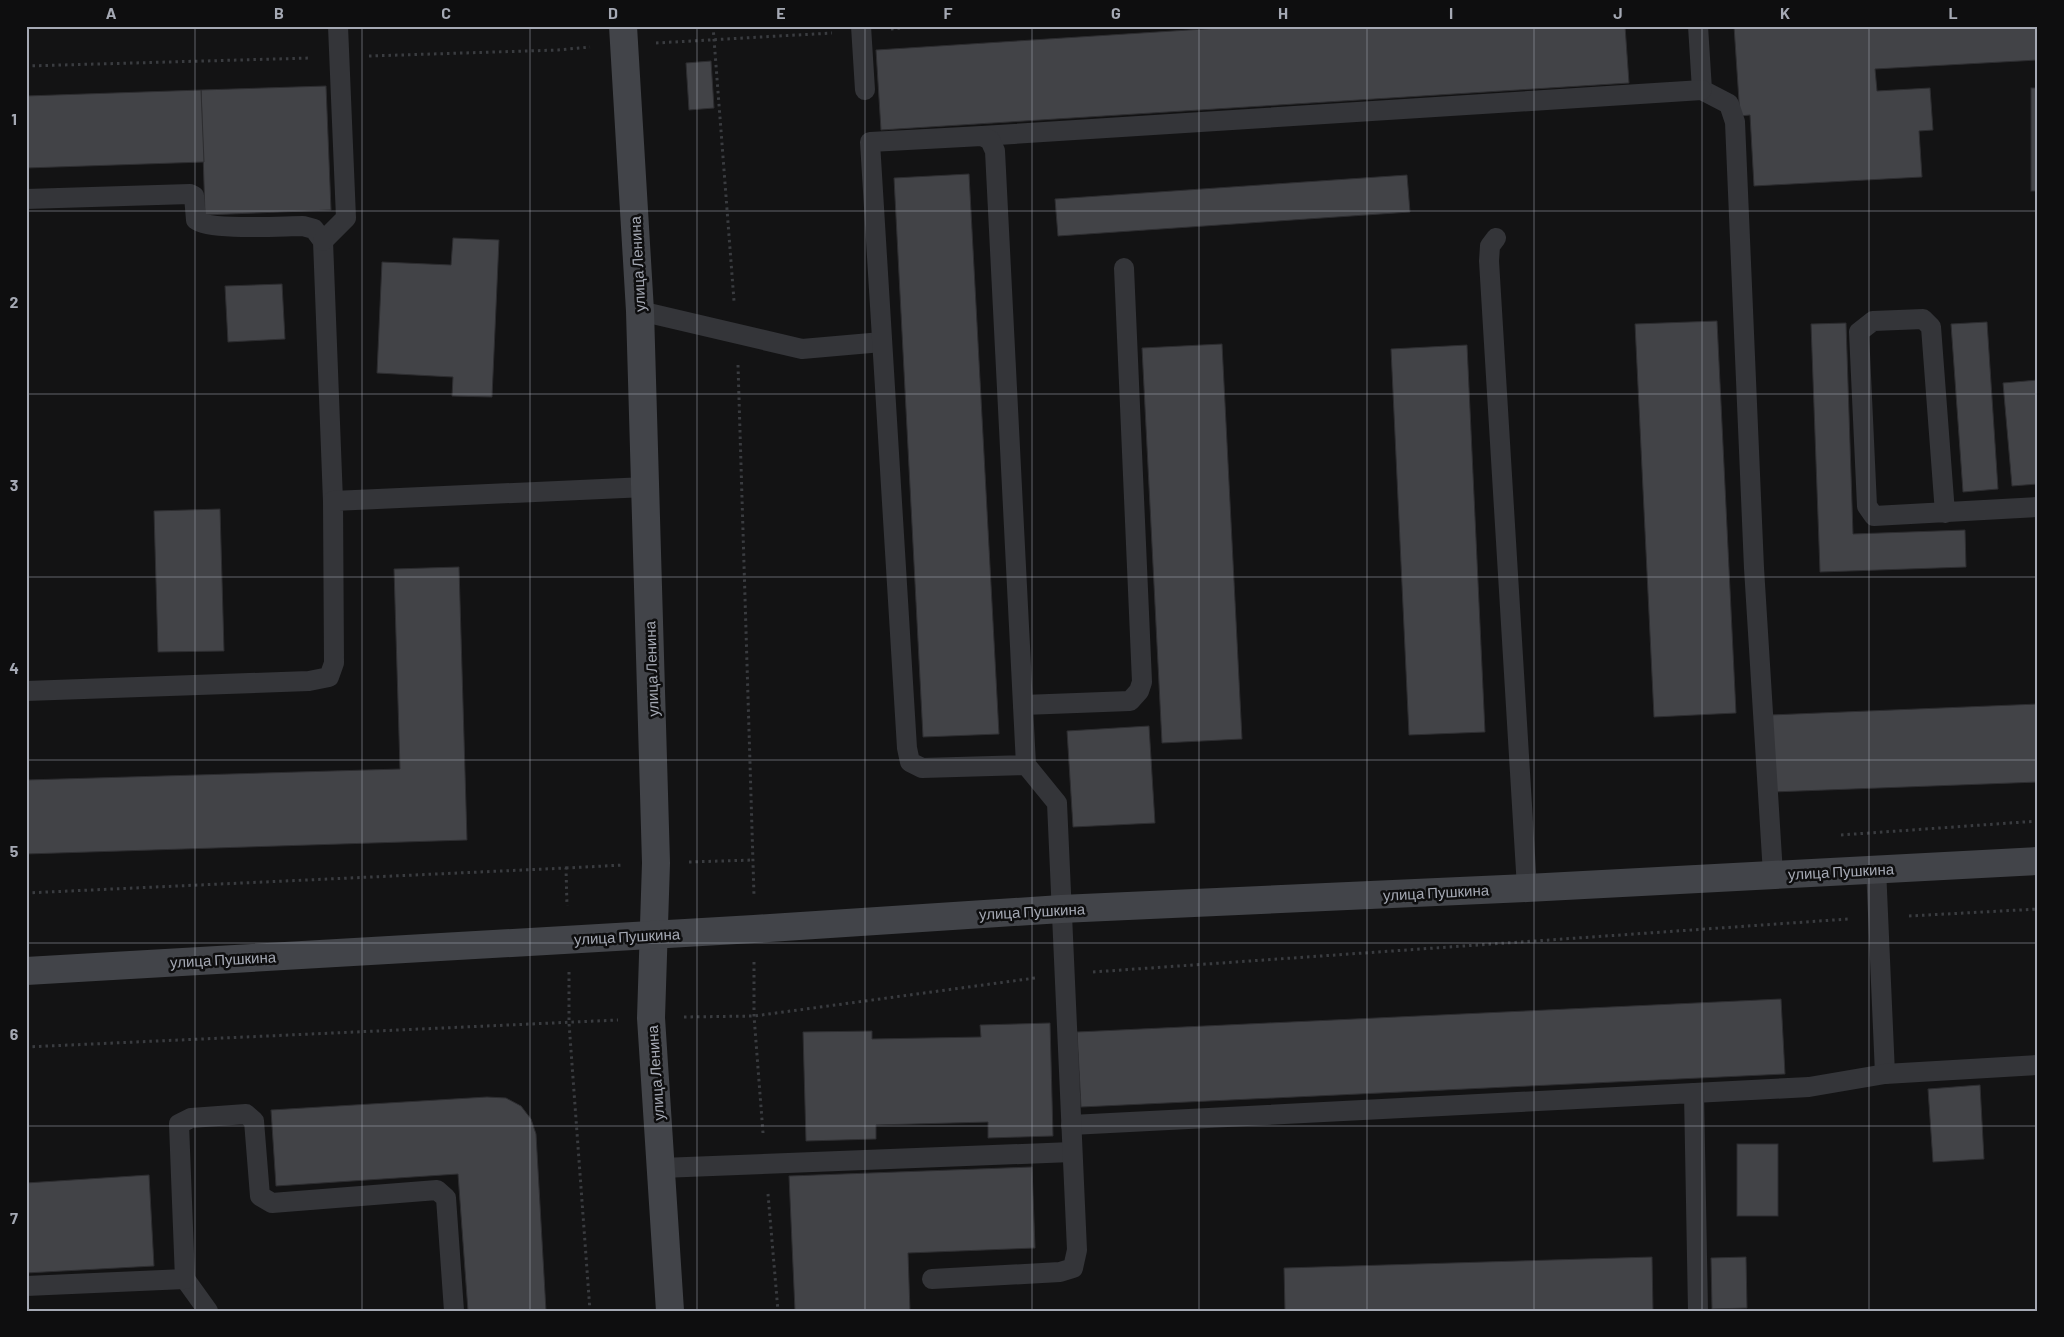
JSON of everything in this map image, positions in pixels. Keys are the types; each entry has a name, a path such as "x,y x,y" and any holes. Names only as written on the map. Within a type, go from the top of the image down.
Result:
{"main road":[{"name":"улица Ленина","path":"624,26 640,311 646,487 656,863 651,1018 670,1311"},
{"name":"улица Пушкина","path":"26,971 754,929 1061,909 1527,888 1876,868 2038,861"}],"lane":[{"path":"323,241 346,218 338,26"},
{"path":"1698,26 1702,90"},
{"path":"861,29 865,90"},
{"path":"1026,765 922,768 910,762 907,748 870,142 1702,90 1729,104 1736,122 1754,568 1773,874"},
{"path":"932,1279 1060,1272 1072,1268 1078,1250 1057,803 1026,765 995,151 990,140 982,136"},
{"path":"26,199 190,194 194,196 196,220 201,224 216,226 303,226 314,229 323,241 333,501 334,663 330,677 309,681 26,691"},
{"path":"1496,238 1490,246 1488,261 1527,888"},
{"path":"1022,705 1130,701 1139,691 1142,682 1124,268"},
{"path":"640,311 802,349 882,342"},
{"path":"1944,514 1931,327 1922,320 1873,321 1859,332 1867,506 1874,516 1944,514 2038,507"},
{"path":"333,501 646,487"},
{"path":"1876,868 1885,1074"},
{"path":"1071,1125 1809,1087 1885,1074 2038,1065"},
{"path":"1694,1093 1698,1311"},
{"path":"208,1311 185,1279 179,1124 190,1118 246,1114 254,1121 260,1196 272,1202 438,1190 446,1198 454,1311"},
{"path":"661,1168 1072,1152"},
{"path":"26,1286 185,1279"}],"path":[{"path":"713,26 737,334 754,860 754,1016 778,1311"},
{"path":"714,41 918,26"}],"building":[{"path":"1251,26 1625,26 1629,83 881,130 876,50"},
{"path":"1734,26 2038,26 2038,60 1875,69 1877,91 1930,88 1933,130 1919,131 1922,177 1754,186 1750,115 1740,116"},
{"path":"711,61 714,108 689,110 686,63"},
{"path":"326,86 331,210 205,215 201,90"},
{"path":"2031,88 2038,88 2038,191 2031,191"},
{"path":"201,90 204,162 26,168 26,96"},
{"path":"969,174 999,734 923,737 894,178"},
{"path":"1407,175 1410,212 1058,236 1055,199"},
{"path":"453,238 499,240 492,397 452,396 453,377 377,373 382,262 451,265"},
{"path":"282,284 285,339 228,342 225,286"},
{"path":"1717,321 1736,713 1654,717 1635,324"},
{"path":"1987,322 1998,489 1963,492 1951,324"},
{"path":"1846,323 1853,534 1965,530 1966,567 1820,572 1811,324"},
{"path":"1222,344 1242,739 1162,743 1142,348"},
{"path":"1467,345 1485,732 1409,735 1391,349"},
{"path":"2038,380 2038,484 2012,486 2003,383"},
{"path":"220,509 224,651 158,652 154,511"},
{"path":"459,567 467,840 26,854 26,780 400,769 394,569"},
{"path":"2038,704 2038,782 1773,792 1770,715"},
{"path":"1149,726 1155,823 1073,827 1067,731"},
{"path":"1781,999 1785,1074 1081,1107 1077,1032"},
{"path":"1050,1023 1053,1136 988,1138 988,1122 876,1125 876,1139 806,1141 803,1032 872,1031 872,1039 981,1037 980,1025"},
{"path":"1980,1085 1984,1159 1933,1162 1928,1089"},
{"path":"487,1097 506,1098 521,1106 531,1119 536,1134 546,1311 468,1311 458,1174 276,1186 271,1110"},
{"path":"1737,1144 1778,1144 1778,1216 1737,1216"},
{"path":"1032,1167 1035,1248 908,1253 910,1311 795,1311 789,1176"},
{"path":"149,1175 154,1266 26,1273 26,1183"},
{"path":"1652,1257 1653,1311 1285,1311 1284,1268"},
{"path":"1746,1257 1747,1308 1712,1309 1711,1258"}]}
